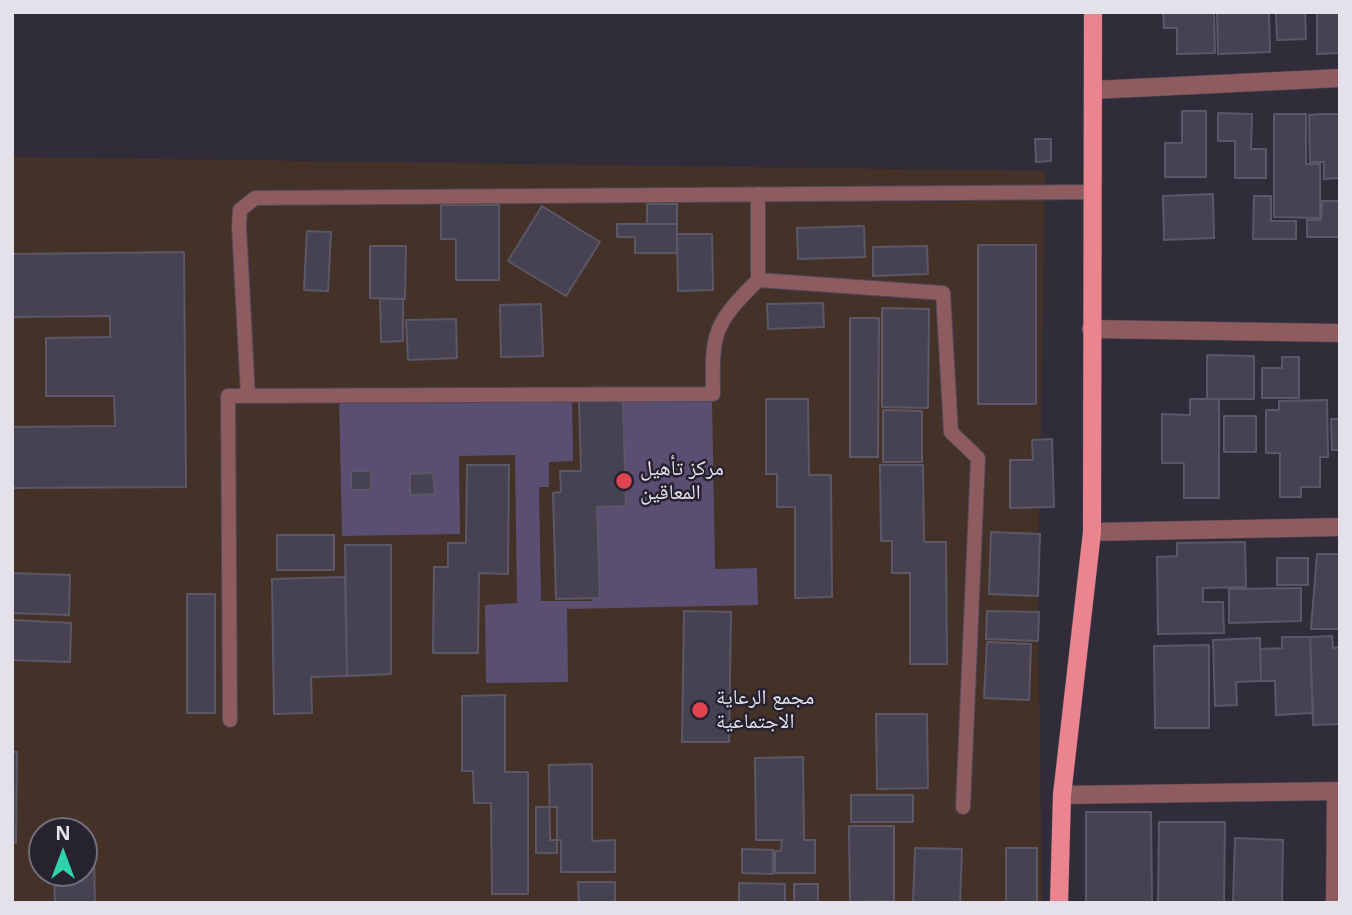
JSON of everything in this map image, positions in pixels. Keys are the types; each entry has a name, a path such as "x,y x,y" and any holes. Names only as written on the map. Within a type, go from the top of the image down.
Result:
{"main road":[{"path":"1059,903 1062,795 1092,531 1093,12"}],"street":[{"path":"1093,90 1340,78"},
{"path":"1091,329 1340,333"},
{"path":"1092,531 1340,527"},
{"path":"1062,795 1338,791 1335,903"}],"lane":[{"path":"248,396 239,226 240,209 255,198 1092,192"},
{"path":"230,720 228,396 713,394 712,342 728,310 758,280 758,194"},
{"path":"758,280 943,293 951,432 978,458 963,807"}],"shaded area":[{"path":"12,157 1045,171 1038,596 1042,903 12,903"},
{"path":"572,391 573,461 549,462 549,487 539,487 541,601 592,601 591,504 621,401 712,399 715,569 757,568 758,605 567,609 568,682 486,683 485,605 517,603 515,455 459,456 460,534 342,536 339,395"}],"building":[{"path":"1163,12 1214,12 1215,53 1177,54 1177,28 1164,28"},
{"path":"1217,12 1269,12 1270,52 1218,54"},
{"path":"1276,12 1305,12 1306,39 1277,40"},
{"path":"1317,12 1340,12 1340,53 1317,54"},
{"path":"1182,111 1206,111 1206,177 1165,177 1165,143 1182,143"},
{"path":"1218,113 1252,114 1251,149 1266,149 1266,178 1235,178 1235,141 1218,141"},
{"path":"1274,114 1306,114 1306,164 1320,164 1320,218 1274,217"},
{"path":"1340,114 1340,178 1324,179 1324,162 1310,162 1309,115"},
{"path":"1035,139 1051,139 1051,161 1036,162"},
{"path":"1213,194 1214,238 1164,240 1163,196"},
{"path":"1254,196 1271,196 1271,221 1296,221 1296,239 1253,239"},
{"path":"1322,201 1340,201 1340,237 1307,237 1307,220 1321,220"},
{"path":"647,204 677,204 677,224 647,224"},
{"path":"441,205 499,205 499,280 456,280 456,239 441,239"},
{"path":"542,206 600,242 566,296 508,261"},
{"path":"617,224 677,224 677,253 635,253 635,237 617,237"},
{"path":"864,226 865,257 798,259 797,228"},
{"path":"307,231 331,232 328,291 304,290"},
{"path":"677,234 712,234 713,290 678,291"},
{"path":"978,245 1036,245 1036,404 978,404"},
{"path":"370,246 406,246 405,299 370,298"},
{"path":"927,246 928,274 873,276 873,247"},
{"path":"184,252 186,487 12,488 12,427 115,426 114,396 46,396 46,338 110,337 110,316 12,317 12,254"},
{"path":"380,299 403,299 403,341 381,342"},
{"path":"823,303 824,327 768,329 767,304"},
{"path":"541,304 543,356 501,357 500,305"},
{"path":"882,308 929,309 928,408 882,407"},
{"path":"850,318 879,318 878,457 850,457"},
{"path":"456,319 457,358 408,360 406,320"},
{"path":"1207,355 1254,356 1254,399 1207,399"},
{"path":"1282,357 1299,357 1299,398 1262,398 1262,368 1282,368"},
{"path":"623,398 626,506 597,507 600,598 556,599 553,493 561,492 560,471 581,471 579,400"},
{"path":"766,399 808,399 809,475 831,475 832,597 795,598 795,507 777,507 777,474 766,474"},
{"path":"1190,399 1219,399 1219,498 1184,498 1184,463 1162,463 1162,414 1190,415"},
{"path":"1327,400 1328,457 1320,457 1320,487 1301,487 1301,497 1280,497 1280,453 1266,453 1266,410 1279,410 1279,401"},
{"path":"883,410 922,411 922,462 883,462"},
{"path":"1224,416 1256,416 1256,452 1224,452"},
{"path":"1331,419 1340,419 1340,450 1332,450"},
{"path":"1052,439 1054,507 1010,508 1010,460 1033,460 1032,440"},
{"path":"467,465 509,465 508,574 479,573 478,653 433,653 434,567 448,567 448,543 466,543"},
{"path":"880,465 923,465 924,542 946,542 947,664 910,664 910,573 892,573 892,541 881,541"},
{"path":"351,471 371,471 371,490 351,490"},
{"path":"433,473 435,494 410,495 410,474"},
{"path":"991,532 1040,534 1038,596 989,594"},
{"path":"277,535 334,535 334,570 277,570"},
{"path":"1245,542 1246,587 1203,588 1203,602 1223,602 1224,633 1158,634 1157,557 1177,556 1177,543"},
{"path":"345,545 391,545 391,674 347,676"},
{"path":"1317,554 1340,554 1340,629 1311,629"},
{"path":"1277,558 1308,558 1308,585 1277,585"},
{"path":"12,573 70,575 69,615 12,613"},
{"path":"345,577 347,676 311,677 312,713 274,714 272,579"},
{"path":"1301,588 1301,621 1229,623 1229,589"},
{"path":"187,594 215,594 215,713 187,713"},
{"path":"684,611 731,612 729,742 682,742"},
{"path":"987,611 1039,612 1038,641 986,639"},
{"path":"12,620 71,623 70,662 12,660"},
{"path":"1332,636 1333,648 1340,647 1340,724 1313,725 1310,637"},
{"path":"1282,637 1310,637 1313,713 1276,715 1275,681 1261,681 1260,649 1282,648"},
{"path":"1260,638 1261,681 1236,682 1237,705 1215,706 1213,640"},
{"path":"987,642 1031,644 1029,700 984,698"},
{"path":"1209,645 1209,728 1155,728 1154,646"},
{"path":"505,695 505,772 528,772 528,894 492,894 491,803 474,803 473,771 462,771 462,696"},
{"path":"876,714 927,714 928,788 877,789"},
{"path":"12,752 17,752 16,843 12,843"},
{"path":"803,757 804,840 815,840 815,873 775,873 775,851 781,851 782,840 756,840 755,758"},
{"path":"592,764 592,841 615,840 615,872 561,872 561,840 550,840 549,765"},
{"path":"851,795 913,795 913,822 851,822"},
{"path":"536,807 557,807 557,853 536,853"},
{"path":"1086,812 1151,812 1152,903 1086,903"},
{"path":"1159,822 1225,822 1224,903 1158,903"},
{"path":"849,826 894,826 894,901 850,902"},
{"path":"1235,838 1283,840 1282,903 1233,903"},
{"path":"915,848 962,849 960,903 913,903"},
{"path":"1006,848 1037,848 1037,903 1006,903"},
{"path":"742,849 773,850 773,874 742,873"},
{"path":"578,882 615,882 615,903 579,903"},
{"path":"739,883 785,884 785,903 739,903"},
{"path":"794,884 818,884 818,903 794,903"},
{"path":"54,887 95,887 95,903 55,903"}],"place":[{"name":"مركز تأهيل المعاقين","path":"624,481"},
{"name":"مجمع الرعاية الاجتماعية","path":"700,710"}]}
